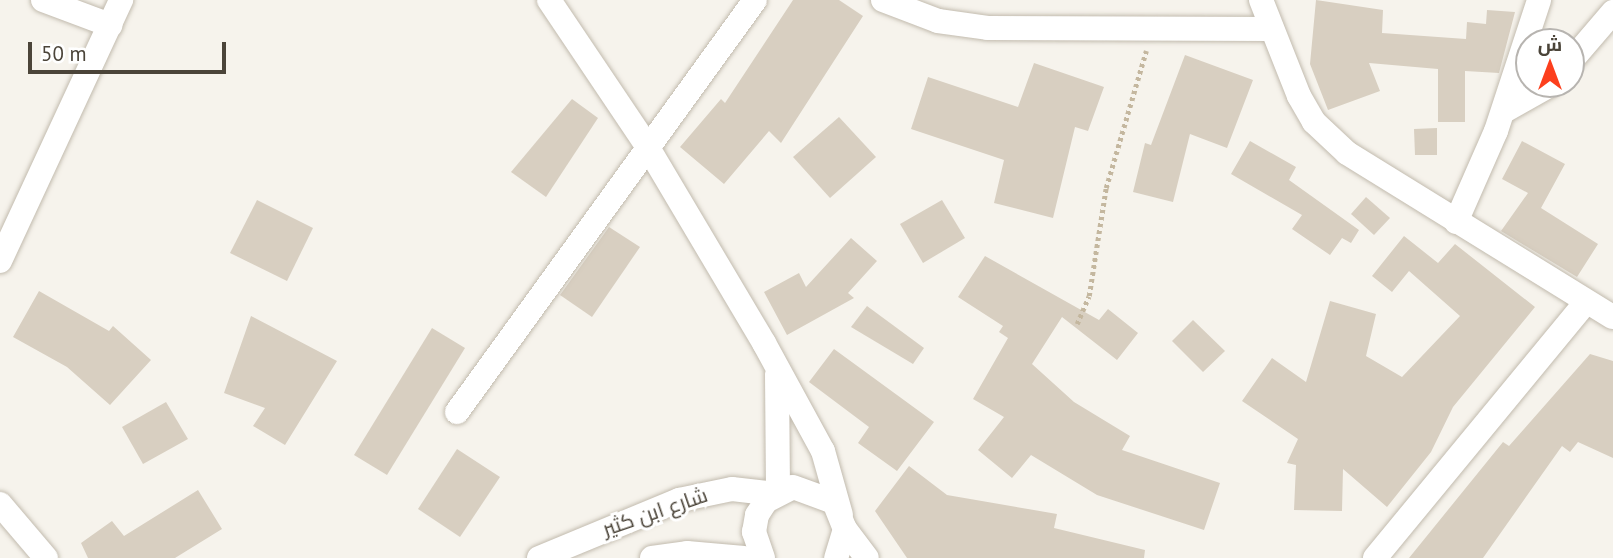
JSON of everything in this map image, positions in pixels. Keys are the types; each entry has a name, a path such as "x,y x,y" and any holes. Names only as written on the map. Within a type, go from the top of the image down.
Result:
{"street":[{"path":"43,0 110,24"},
{"path":"0,261 121,0"},
{"path":"549,0 646,146 776,367 823,451 843,522 867,558"},
{"path":"457,412 646,146 755,0"},
{"path":"883,0 938,21 988,29 1272,29"},
{"path":"1261,0 1314,122 1378,176 1584,303 1613,317"},
{"path":"1456,222 1504,111 1539,0"},
{"path":"1585,45 1613,12"},
{"path":"1504,111 1527,98"},
{"path":"1375,558 1584,303"},
{"path":"764,558 754,532 757,515 777,493 776,367"},
{"name":"شارع ابن كثير","path":"539,558 679,500 732,489 777,493 808,488 834,502 843,522"},
{"path":"0,503 46,558"},
{"path":"836,558 843,522"},
{"name":"شارع ابن كثير","path":"652,558 687,553 744,558"}],"path":[{"path":"1077,324 1089,296 1106,188 1152,30"}],"building":[{"path":"793,0 839,0 863,16 781,143 769,131 724,184 680,147 721,99 725,103"},
{"path":"1316,0 1383,10 1382,33 1466,39 1467,22 1486,24 1487,10 1515,12 1499,73 1465,71 1465,122 1438,122 1438,69 1369,63 1380,91 1328,110 1310,64"},
{"path":"1185,55 1253,80 1227,148 1190,134 1173,202 1133,192 1145,143 1151,145"},
{"path":"1034,63 1104,87 1088,131 1075,127 1053,218 994,203 1004,160 911,129 928,77 1018,107"},
{"path":"572,99 598,118 546,197 511,172"},
{"path":"839,117 876,157 830,198 793,157"},
{"path":"1437,128 1437,155 1415,155 1414,129"},
{"path":"1250,141 1296,167 1289,180 1359,230 1351,243 1342,238 1330,255 1292,229 1302,215 1231,174"},
{"path":"1522,141 1565,164 1541,208 1598,244 1577,277 1501,231 1528,193 1502,179"},
{"path":"1366,197 1390,218 1374,235 1351,214"},
{"path":"257,200 313,228 287,281 230,253"},
{"path":"942,200 965,238 923,263 900,224"},
{"path":"609,227 640,247 592,317 560,295"},
{"path":"1404,236 1438,263 1455,244 1535,307 1453,407 1431,452 1387,507 1343,469 1342,511 1294,510 1296,465 1287,463 1298,439 1242,401 1272,358 1306,382 1330,301 1376,314 1366,356 1402,377 1460,316 1409,271 1392,292 1372,276"},
{"path":"851,238 877,261 848,293 854,298 787,335 764,292 799,273 806,287"},
{"path":"985,256 1099,320 1108,309 1138,333 1117,360 1062,317 1032,364 1074,402 1130,436 1122,450 1220,483 1204,530 1097,495 1031,455 1012,478 978,450 1004,417 973,399 1008,338 999,332 1003,326 958,297"},
{"path":"39,291 109,331 113,326 151,360 110,405 67,367 13,337"},
{"path":"867,306 924,348 913,364 851,327"},
{"path":"251,316 337,361 285,445 253,426 265,408 224,393"},
{"path":"1193,320 1225,351 1203,372 1172,341"},
{"path":"432,328 465,348 387,475 354,455"},
{"path":"834,349 934,422 897,471 858,443 869,427 809,382"},
{"path":"1590,354 1613,361 1613,458 1578,442 1570,452 1562,446 1483,558 1409,558 1503,442 1509,446"},
{"path":"166,402 188,439 143,464 122,427"},
{"path":"457,449 500,477 460,537 418,509"},
{"path":"909,466 947,495 1057,514 1054,528 1145,550 1144,558 907,558 875,511"},
{"path":"198,490 222,529 175,558 88,558 81,543 112,521 124,536"}]}
